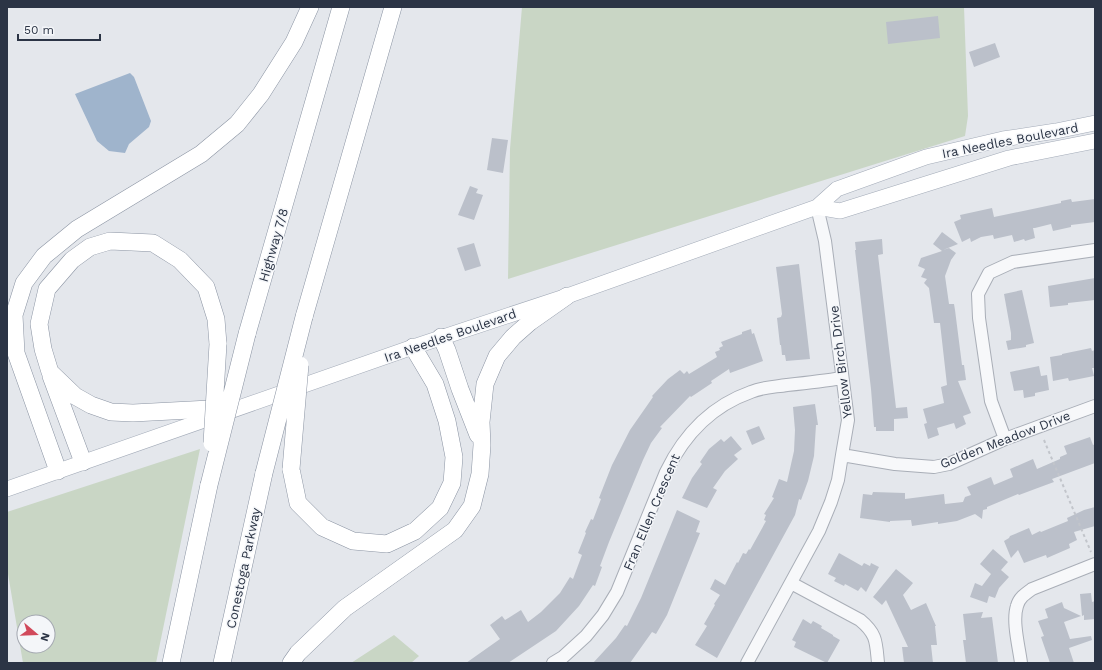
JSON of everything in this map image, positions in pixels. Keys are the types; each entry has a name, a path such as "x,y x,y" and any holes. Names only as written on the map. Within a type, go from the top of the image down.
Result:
{"highway":[{"path":"58,471 16,353 14,315 24,283 44,256 77,229 201,154 237,124 265,87 294,42 310,7"},
{"name":"Highway 7/8","path":"209,485 247,334 341,7"},
{"path":"393,7 304,317 291,469 298,503 322,527 353,541 387,544 415,531 440,508 452,482 454,457 447,421 435,384 413,347"},
{"path":"83,462 43,349 39,324 47,289 72,260 90,247 110,241 153,244 180,260 206,287 216,318 218,344 209,485 171,663"},
{"path":"291,663 298,653 345,608 455,530 472,506 480,474 482,445 480,422 485,384 497,356 513,337 530,322 567,296"},
{"name":"Conestoga Parkway","path":"222,663 264,473 304,317"},
{"path":"441,337 482,445"},
{"path":"50,372 75,396 91,405 111,412 133,413 237,408"}],"main road":[{"name":"Ira Needles Boulevard","path":"7,489 441,337 567,296 817,207 837,189 926,157 1003,139 1095,123"},
{"name":"Ira Needles Boulevard","path":"817,207 840,211 1009,158 1095,141"}],"street":[{"name":"Yellow Birch Drive","path":"747,663 819,531 838,480 848,420 825,241 817,207"},
{"path":"1005,438 991,401 979,318 978,294 989,273 1013,262 1095,250"},
{"name":"Fran Ellen Crescent","path":"553,663 563,657 586,636 610,604 617,592 666,472 678,448 696,427 719,408 752,391 770,387 842,378"},
{"name":"Golden Meadow Drive","path":"842,455 895,464 934,467 948,464 1005,438 1095,406"},
{"path":"1021,663 1015,615 1017,604 1023,595 1093,558"},
{"path":"791,583 860,620 868,627 875,638 878,663"}],"path":[{"path":"1044,440 1093,558"}],"green space":[{"path":"522,7 964,7 968,116 965,136 508,279 510,149"},
{"path":"200,449 156,663 23,663 21,654 56,654 56,614 16,614 16,621 7,568 7,512"},
{"path":"394,635 419,656 411,663 351,663"}],"water":[{"path":"130,73 134,77 151,121 149,127 129,144 125,153 109,151 97,141 75,94"}],"building":[{"path":"938,16 940,38 888,44 886,22"},
{"path":"995,43 1000,57 974,67 969,52"},
{"path":"492,138 508,140 503,173 487,170"},
{"path":"470,186 478,189 476,193 483,195 474,220 458,215"},
{"path":"1071,199 1072,202 1095,199 1095,222 1071,225 1071,227 1053,231 1051,224 1033,228 1035,238 1025,241 1024,239 1014,242 1012,235 994,239 993,235 981,237 971,242 970,238 962,242 954,222 961,219 960,215 992,208 994,217 1061,203 1061,201"},
{"path":"942,232 958,244 943,250 949,248 956,253 951,260 945,276 949,304 954,304 962,365 964,365 966,380 958,381 971,413 963,416 966,424 956,429 954,423 937,428 939,435 928,439 924,424 927,423 923,409 944,403 941,387 947,385 940,323 934,323 929,288 924,283 927,279 921,277 925,269 918,266 921,258 942,251 933,244"},
{"path":"882,239 883,254 878,255 896,408 907,407 908,418 894,419 894,431 876,431 876,427 874,427 855,250 855,242"},
{"path":"474,243 481,266 465,271 457,248"},
{"path":"799,264 810,359 786,361 785,355 782,355 777,318 781,317 782,314 776,267"},
{"path":"1095,278 1095,300 1050,307 1048,286"},
{"path":"1022,290 1034,343 1026,345 1026,347 1008,350 1006,341 1011,340 1011,333 1004,294"},
{"path":"751,329 752,334 754,333 763,361 730,373 729,369 711,381 712,383 691,397 690,396 660,427 662,428 651,443 643,460 609,542 600,566 602,567 595,586 593,585 579,606 556,631 508,663 466,663 500,639 490,625 502,616 505,620 521,610 528,622 541,612 560,593 570,577 573,579 582,555 578,553 586,533 585,532 591,519 593,520 601,499 599,498 612,465 630,430 653,397 652,396 668,379 680,370 684,374 687,371 689,374 717,357 715,352 720,350 719,348 723,346 721,342"},
{"path":"1091,348 1092,351 1095,350 1095,368 1092,368 1094,376 1069,381 1068,378 1053,381 1050,357"},
{"path":"1039,366 1041,376 1047,375 1049,390 1035,393 1035,396 1024,398 1023,390 1014,391 1010,372"},
{"path":"815,404 818,425 816,425 814,456 808,481 801,500 799,499 795,515 717,658 695,645 707,626 704,624 720,595 710,589 715,579 725,585 737,562 738,563 743,553 746,554 749,549 750,550 766,521 764,520 766,515 764,514 774,498 772,497 779,479 787,482 794,451 795,430 793,407"},
{"path":"759,426 765,439 752,445 746,431"},
{"path":"731,436 742,449 734,455 738,459 725,471 713,488 717,490 707,508 682,498 692,478 702,464 700,462 709,449 721,439 724,442"},
{"path":"1090,437 1093,445 1095,444 1095,463 1052,479 1054,482 1019,495 1018,494 987,507 987,509 983,510 982,519 975,514 957,521 912,526 911,520 890,522 860,518 863,494 872,495 873,492 905,493 905,499 944,494 945,504 963,502 965,497 971,495 967,487 991,477 994,485 1013,477 1010,469 1033,459 1037,469 1060,459 1060,457 1067,454 1064,446"},
{"path":"1095,507 1095,526 1074,532 1077,540 1069,544 1070,548 1047,558 1046,555 1024,563 1018,550 1011,558 1004,541 1010,536 1029,528 1032,535 1040,531 1041,532 1068,521 1067,518 1084,510"},
{"path":"677,510 700,521 696,532 700,533 667,615 656,634 652,632 630,663 593,663 616,638 625,625 627,626 641,598"},
{"path":"993,549 1008,562 1001,570 1009,577 999,588 995,598 989,596 987,603 970,597 975,583 982,586 991,574 980,564"},
{"path":"839,553 862,566 864,563 870,566 871,563 879,567 866,592 861,587 858,591 845,584 844,586 834,581 836,578 828,574"},
{"path":"896,569 913,583 903,595 911,610 926,603 936,626 937,645 931,645 933,663 904,663 902,647 908,647 886,600 882,605 873,597"},
{"path":"1091,593 1092,602 1095,601 1095,619 1084,620 1084,615 1082,616 1080,594"},
{"path":"1062,602 1064,608 1081,616 1064,622 1070,639 1091,636 1092,640 1069,648 1074,663 1050,663 1041,637 1044,636 1038,621 1048,618 1045,609"},
{"path":"983,612 981,618 992,617 998,663 966,663 963,640 966,640 963,614"},
{"path":"803,619 811,624 813,621 822,626 821,628 840,640 827,663 794,647 796,642 792,640"}]}
